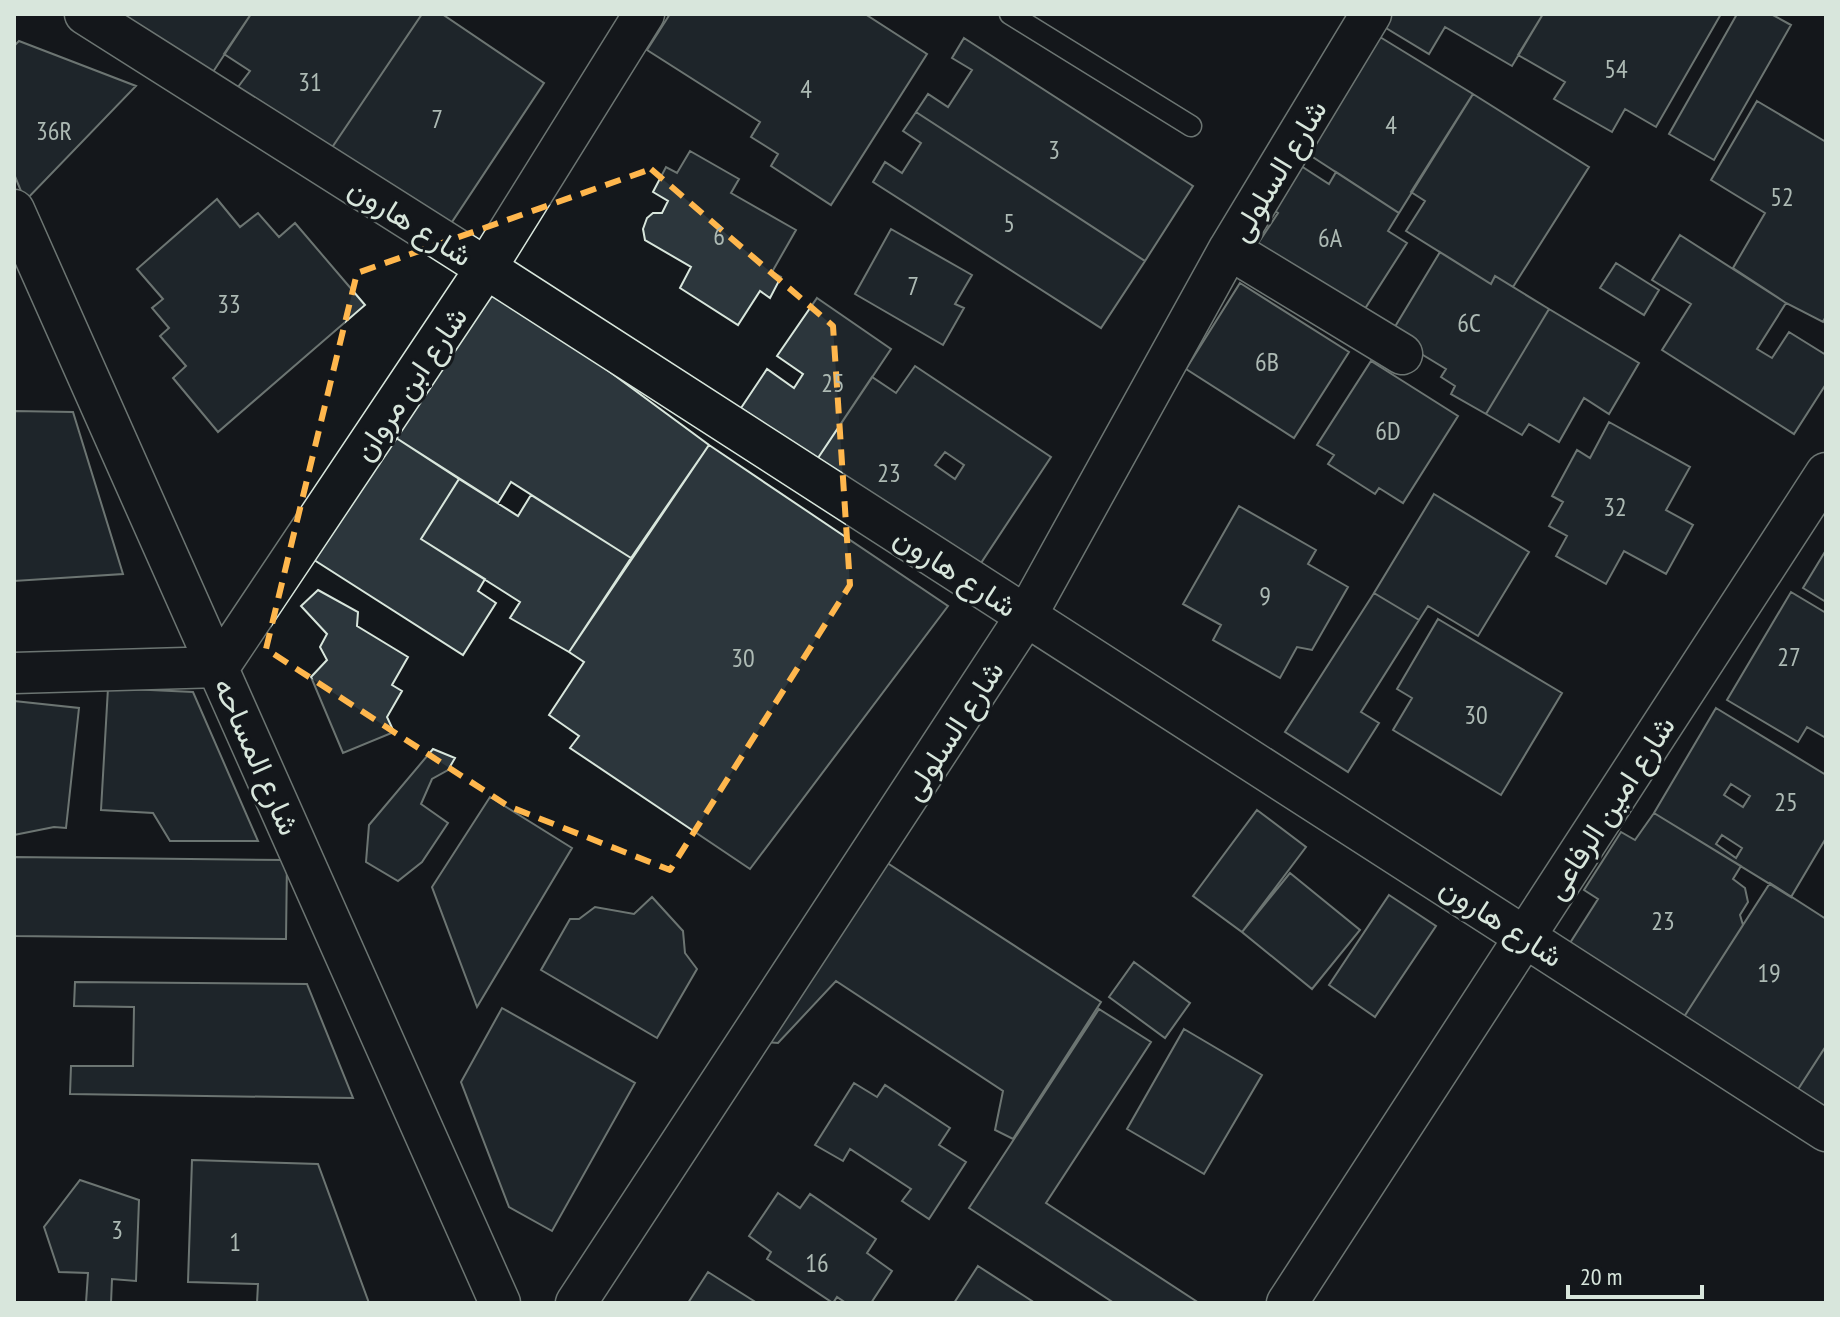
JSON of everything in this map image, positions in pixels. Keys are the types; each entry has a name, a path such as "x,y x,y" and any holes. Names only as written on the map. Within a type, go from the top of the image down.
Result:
{"street":[{"name":"شارع هارون","path":"85,14 486,268 1826,1131"},
{"name":"شارع ابن مروان","path":"219,667 486,268 644,14"},
{"name":"شارع السلولى","path":"576,1303 1026,616 1229,249 1371,14"},
{"name":"شارع المساحه","path":"14,210 500,1303"},
{"path":"1229,249 1402,354"},
{"name":"شارع امين الرفاعى","path":"1287,1303 1826,473"},
{"path":"14,673 219,667"}],"lane":[{"path":"1010,14 1191,126"}],"highlighted area":[{"path":"651,169 833,326 850,585 670,870 508,806 266,649 357,273"}],"building":[{"path":"122,14 251,14 213,72"},
{"path":"251,14 422,14 329,152 235,91 250,71 224,54"},
{"path":"422,14 442,14 544,83 446,231 329,152"},
{"path":"670,14 865,14 927,54 831,205 771,166 778,154 751,137 760,122 647,50"},
{"path":"1388,14 1543,14 1512,66 1445,27 1429,54 1381,25"},
{"path":"1543,14 1721,14 1656,127 1625,109 1612,132 1554,99 1565,82 1518,55"},
{"path":"1737,14 1771,14 1791,25 1714,160 1669,134"},
{"path":"1380,37 1473,94 1399,213 1308,154"},
{"path":"964,38 1193,186 1145,261 916,112 928,94 948,107 972,70 952,58"},
{"path":"19,41 136,86 25,201 14,174 14,46"},
{"path":"1473,94 1589,167 1513,287 1495,276 1491,284 1406,231 1425,201 1411,192"},
{"path":"1757,101 1826,142 1826,316 1823,322 1786,303 1733,268 1765,213 1711,180"},
{"path":"916,112 1145,261 1101,328 873,182 885,162 902,173 921,143 903,131"},
{"path":"690,151 739,179 731,193 796,230 772,272 781,277 770,298 760,291 738,325 680,288 691,267 645,240 643,229 647,218 653,213 662,213 668,201 653,192 666,167 677,173"},
{"path":"1298,164 1329,184 1336,172 1399,213 1388,231 1407,243 1359,318 1253,251 1278,213 1270,208"},
{"path":"217,199 240,227 258,213 279,237 295,223 365,305 218,432 173,378 186,366 160,336 169,328 152,308 163,299 137,269"},
{"path":"891,229 972,275 955,304 964,308 943,345 855,294"},
{"path":"1680,235 1786,303 1757,349 1772,358 1789,332 1826,355 1826,384 1794,434 1662,350 1691,304 1652,280"},
{"path":"1440,252 1491,284 1495,276 1549,309 1486,414 1451,394 1455,386 1441,377 1446,369 1390,335"},
{"path":"1616,263 1659,290 1644,315 1600,288"},
{"path":"488,282 709,445 631,558 511,482 498,503 390,434"},
{"path":"1240,283 1349,352 1294,438 1186,369"},
{"path":"817,298 891,349 816,461 743,425 751,415 741,408 767,369 794,388 803,374 777,356"},
{"path":"1549,309 1639,363 1609,414 1584,398 1559,442 1529,424 1522,435 1486,414"},
{"path":"1371,361 1458,416 1403,503 1379,488 1375,494 1328,464 1334,455 1317,445"},
{"path":"915,366 1051,457 977,569 816,461 872,377 896,393","holes":["945,452 964,465 955,479 935,465"]},
{"path":"14,411 73,412 123,574 14,581"},
{"path":"1609,422 1690,467 1666,510 1693,525 1666,574 1624,551 1606,584 1556,556 1567,536 1549,526 1563,502 1552,496 1577,450 1590,458"},
{"path":"390,434 459,479 421,539 485,579 478,591 496,603 463,655 311,558"},
{"path":"709,445 948,606 750,869 570,748 579,736 549,715 584,662 569,652"},
{"path":"459,479 518,516 531,495 631,558 569,652 510,618 520,602 421,539"},
{"path":"1434,494 1529,552 1478,636 1428,606 1419,620 1374,593"},
{"path":"1239,506 1316,550 1308,564 1348,587 1312,650 1297,647 1280,678 1213,640 1221,625 1183,604"},
{"path":"1826,550 1826,602 1803,588"},
{"path":"318,590 358,612 357,626 408,657 392,685 402,691 387,717 394,732 343,753 311,677 327,660 320,647 327,634 301,606"},
{"path":"1791,592 1826,613 1826,738 1807,727 1798,742 1727,700"},
{"path":"1374,593 1419,620 1361,712 1379,723 1348,772 1285,732"},
{"path":"1438,619 1562,693 1501,795 1393,730 1412,698 1397,689"},
{"path":"108,688 193,692 258,841 170,841 153,813 101,810"},
{"path":"14,701 79,708 66,828 54,827 14,835"},
{"path":"1716,708 1826,775 1826,838 1791,897 1654,813","holes":["1731,784 1750,796 1743,807 1724,795","1722,835 1742,848 1736,858 1716,844"]},
{"path":"433,749 455,758 448,770 432,779 421,804 448,823 422,862 398,881 366,862 369,825"},
{"path":"490,797 572,848 477,1007 432,887"},
{"path":"1257,810 1306,847 1242,932 1193,896"},
{"path":"1654,813 1741,866 1733,879 1745,888 1748,902 1740,915 1743,925 1682,1020 1570,943 1598,899 1584,890 1621,832 1635,840"},
{"path":"875,855 1101,1002 1013,1139 995,1130 1003,1091 836,981 778,1043 753,1041"},
{"path":"14,857 287,860 286,939 14,936"},
{"path":"1290,873 1360,930 1312,989 1242,932"},
{"path":"1770,883 1826,919 1826,1046 1795,1094 1682,1020"},
{"path":"1389,895 1436,926 1375,1017 1329,985"},
{"path":"652,897 683,931 685,953 697,969 657,1038 541,970 570,919 579,919 595,907 634,914"},
{"path":"1134,962 1190,1003 1165,1038 1109,997"},
{"path":"75,982 307,984 353,1098 70,1094 71,1066 133,1066 134,1007 74,1006"},
{"path":"502,1008 635,1083 552,1231 509,1207 461,1082"},
{"path":"1099,1009 1151,1042 1046,1203 1199,1303 1114,1303 969,1208"},
{"path":"1184,1029 1262,1075 1204,1174 1127,1129"},
{"path":"1826,1046 1826,1115 1795,1094"},
{"path":"854,1083 877,1097 885,1085 950,1128 939,1145 966,1162 929,1219 902,1201 911,1189 850,1149 843,1161 815,1145"},
{"path":"192,1160 318,1164 369,1303 257,1303 258,1284 188,1282"},
{"path":"80,1180 139,1200 136,1281 112,1279 111,1303 86,1303 88,1273 59,1272 44,1227"},
{"path":"778,1193 800,1208 810,1194 876,1239 867,1253 892,1271 871,1303 846,1303 837,1297 833,1303 767,1259 771,1252 749,1236"},
{"path":"978,1266 1035,1303 954,1303"},
{"path":"708,1272 757,1303 688,1303"}]}
